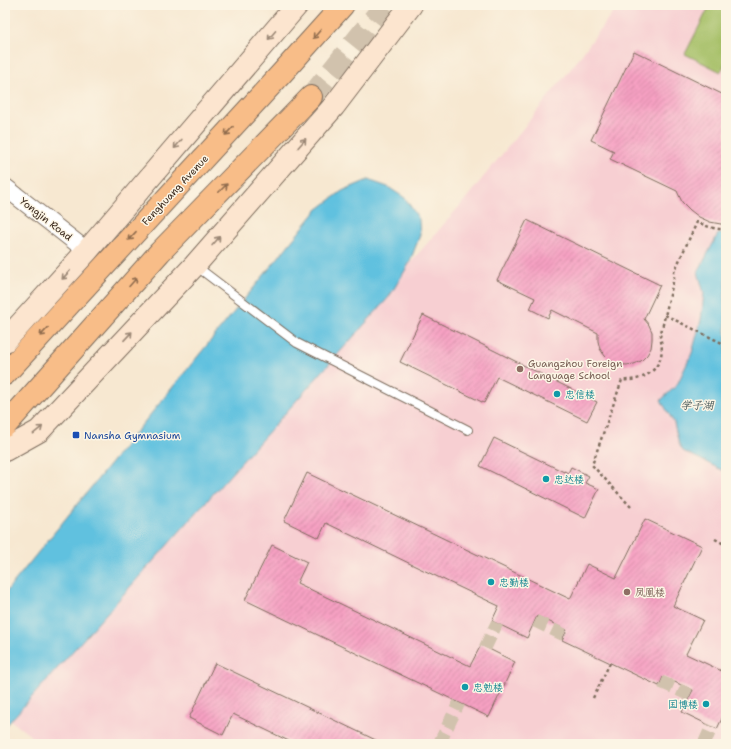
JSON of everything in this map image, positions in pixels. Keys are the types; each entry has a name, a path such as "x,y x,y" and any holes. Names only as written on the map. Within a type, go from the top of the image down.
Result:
{"main road":[{"path":"5,341 87,252 297,5"},
{"name":"Fenghuang Avenue","path":"5,374 277,79 343,5"},
{"path":"5,450 38,431 195,265 334,106 411,5"},
{"path":"5,426 160,252 312,98"}],"street":[{"name":"Yongjin Road","path":"5,187 87,252"}],"lane":[{"path":"195,265 297,343 468,430"}],"path":[{"path":"631,507 592,465 622,380 631,381 647,376 659,361 662,352 660,337 674,278 674,272 696,222 708,227 726,229"},
{"path":"665,315 726,346"},
{"path":"715,539 726,545"},
{"path":"593,698 610,663"}],"shaded area":[{"name":"Guangzhou Foreign Language School","path":"618,5 726,5 726,744 41,744 9,719 464,201 577,61"}],"green space":[{"path":"710,5 726,5 726,61 721,72 685,54"}],"water":[{"path":"368,180 388,187 405,198 419,219 420,235 409,264 389,297 5,727 5,593 317,210 342,191"},
{"name":"学子湖","path":"726,233 726,286 724,302 726,313 726,472 683,451 679,444 674,423 661,400 677,385 692,353 701,320 704,293 698,272 718,234"}],"building":[{"path":"634,51 726,96 726,225 710,222 699,217 682,202 677,191 610,159 614,151 591,140"},
{"path":"527,220 660,285 644,319 652,332 652,340 651,348 641,361 626,365 610,361 600,349 598,333 552,310 548,318 530,309 535,298 497,280"},
{"path":"423,315 597,402 587,421 497,377 484,403 400,362"},
{"name":"忠达楼","path":"494,438 564,472 568,473 571,467 589,476 585,483 599,489 585,518 480,466"},
{"path":"307,473 570,599 587,564 616,578 645,519 702,546 673,606 703,620 686,654 726,673 726,710 717,729 682,712 693,690 663,677 659,686 562,640 567,630 537,616 527,638 492,621 499,606 326,523 319,538 284,521"},
{"path":"272,545 307,562 297,583 470,666 481,645 515,662 489,717 245,600"},
{"path":"215,663 384,744 295,744 233,714 223,735 189,718"}],"tunnel":[{"path":"311,97 385,5"},
{"path":"535,621 564,635"},
{"path":"485,648 497,623"},
{"path":"661,682 690,695"},
{"path":"439,744 459,703"},
{"path":"704,744 712,726"}],"place":[{"name":"Guangzhou Foreign Language School","path":"520,369"},
{"name":"忠信楼","path":"557,394"},
{"name":"Nansha Gymnasium","path":"76,435"},
{"name":"忠达楼","path":"546,479"},
{"name":"忠勤楼","path":"491,582"},
{"name":"凤凰楼","path":"627,592"},
{"name":"忠勉楼","path":"465,687"},
{"name":"国博楼","path":"706,704"}]}
